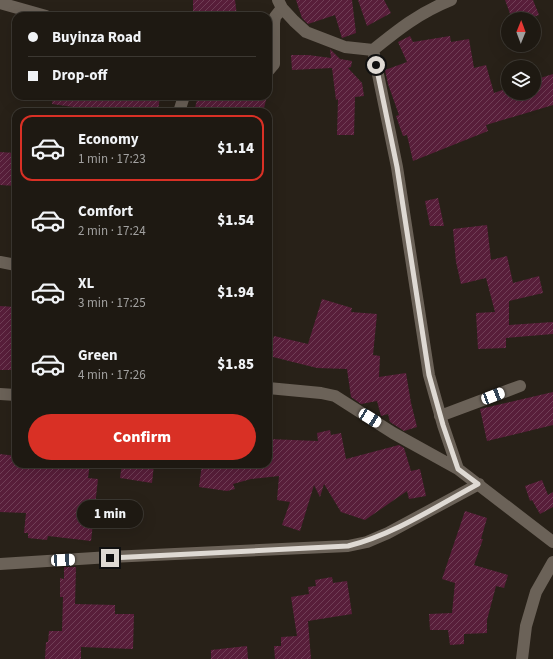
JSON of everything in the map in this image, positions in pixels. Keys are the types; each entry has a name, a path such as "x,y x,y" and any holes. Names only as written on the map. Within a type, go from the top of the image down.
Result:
{"street":[{"path":"272,66 274,64 274,23 280,4 294,21 306,32 345,47 373,50 402,26 433,7 451,0"},
{"path":"0,4 31,12"},
{"path":"373,50 397,167 429,375 440,416 458,469"},
{"path":"0,262 12,264"},
{"path":"440,416 520,386"},
{"path":"272,388 335,396 393,433 458,469 553,542"},
{"path":"0,394 12,395"},
{"path":"0,564 348,546 367,542 388,533 478,484"},
{"path":"522,659 526,626 536,592 553,562"}],"building":[{"path":"193,0 235,0 236,12 193,12"},
{"path":"296,0 352,0 356,33 342,38 335,15 308,24 302,18"},
{"path":"358,0 384,0 391,13 367,26"},
{"path":"505,0 533,0 538,12 509,12"},
{"path":"410,36 413,42 450,36 451,42 469,39 474,68 486,65 494,93 501,90 501,100 541,100 541,78 553,74 553,105 486,125 488,131 413,161 407,135 403,136 396,116 399,115 388,84 385,70 407,62 398,42"},
{"path":"330,49 340,59 352,61 351,67 348,68 362,83 364,96 355,97 354,135 337,135 338,99 336,100 332,68 292,70 291,55 308,55 331,58"},
{"path":"52,100 160,100 158,108 80,108 52,104"},
{"path":"197,100 266,100 264,108 195,108"},
{"path":"0,152 12,153 12,186 0,185"},
{"path":"438,198 444,226 430,226 425,201"},
{"path":"487,225 491,260 507,256 513,283 539,276 543,293 509,301 509,325 553,322 553,334 506,338 506,348 478,349 476,313 495,312 486,278 461,284 456,262 453,229"},
{"path":"322,299 352,308 351,312 377,314 373,355 380,356 379,377 406,373 417,427 404,431 390,422 388,414 381,416 377,401 361,404 351,397 347,369 317,368 272,357 272,344 274,336 308,344"},
{"path":"0,306 12,307 12,370 0,370"},
{"path":"553,392 553,425 487,441 480,409"},
{"path":"330,430 331,435 341,433 346,459 399,445 404,448 411,471 420,469 426,496 409,499 407,491 365,520 341,512 324,484 320,497 314,485 300,531 282,525 290,502 277,500 279,476 251,479 233,484 235,489 227,491 199,487 201,468 272,468 272,439 318,441 317,433"},
{"path":"0,454 12,456 12,468 89,468 88,478 98,479 91,541 48,536 47,540 28,538 28,533 24,533 26,513 0,512"},
{"path":"121,468 154,468 152,483 120,478"},
{"path":"542,480 548,495 553,492 553,507 540,514 532,500 530,501 525,486"},
{"path":"465,511 487,518 481,539 483,539 474,565 508,575 504,588 496,586 487,620 487,633 464,634 464,644 450,645 448,630 430,630 429,614 452,613 455,583 442,579"},
{"path":"64,567 76,567 75,604 115,605 115,614 134,614 133,649 81,647 81,659 45,659 46,642 48,642 49,631 62,631 63,597 60,597 60,578 64,579"},
{"path":"332,577 333,583 347,581 352,614 308,621 311,659 275,659 274,646 281,646 281,637 297,636 291,597 309,594 308,587 316,586 315,580"},
{"path":"247,646 248,659 211,659 211,650"}],"route":[{"path":"110,558 348,546 367,542 388,533 478,484 458,469 443,425 429,375 397,167 376,65"}]}
